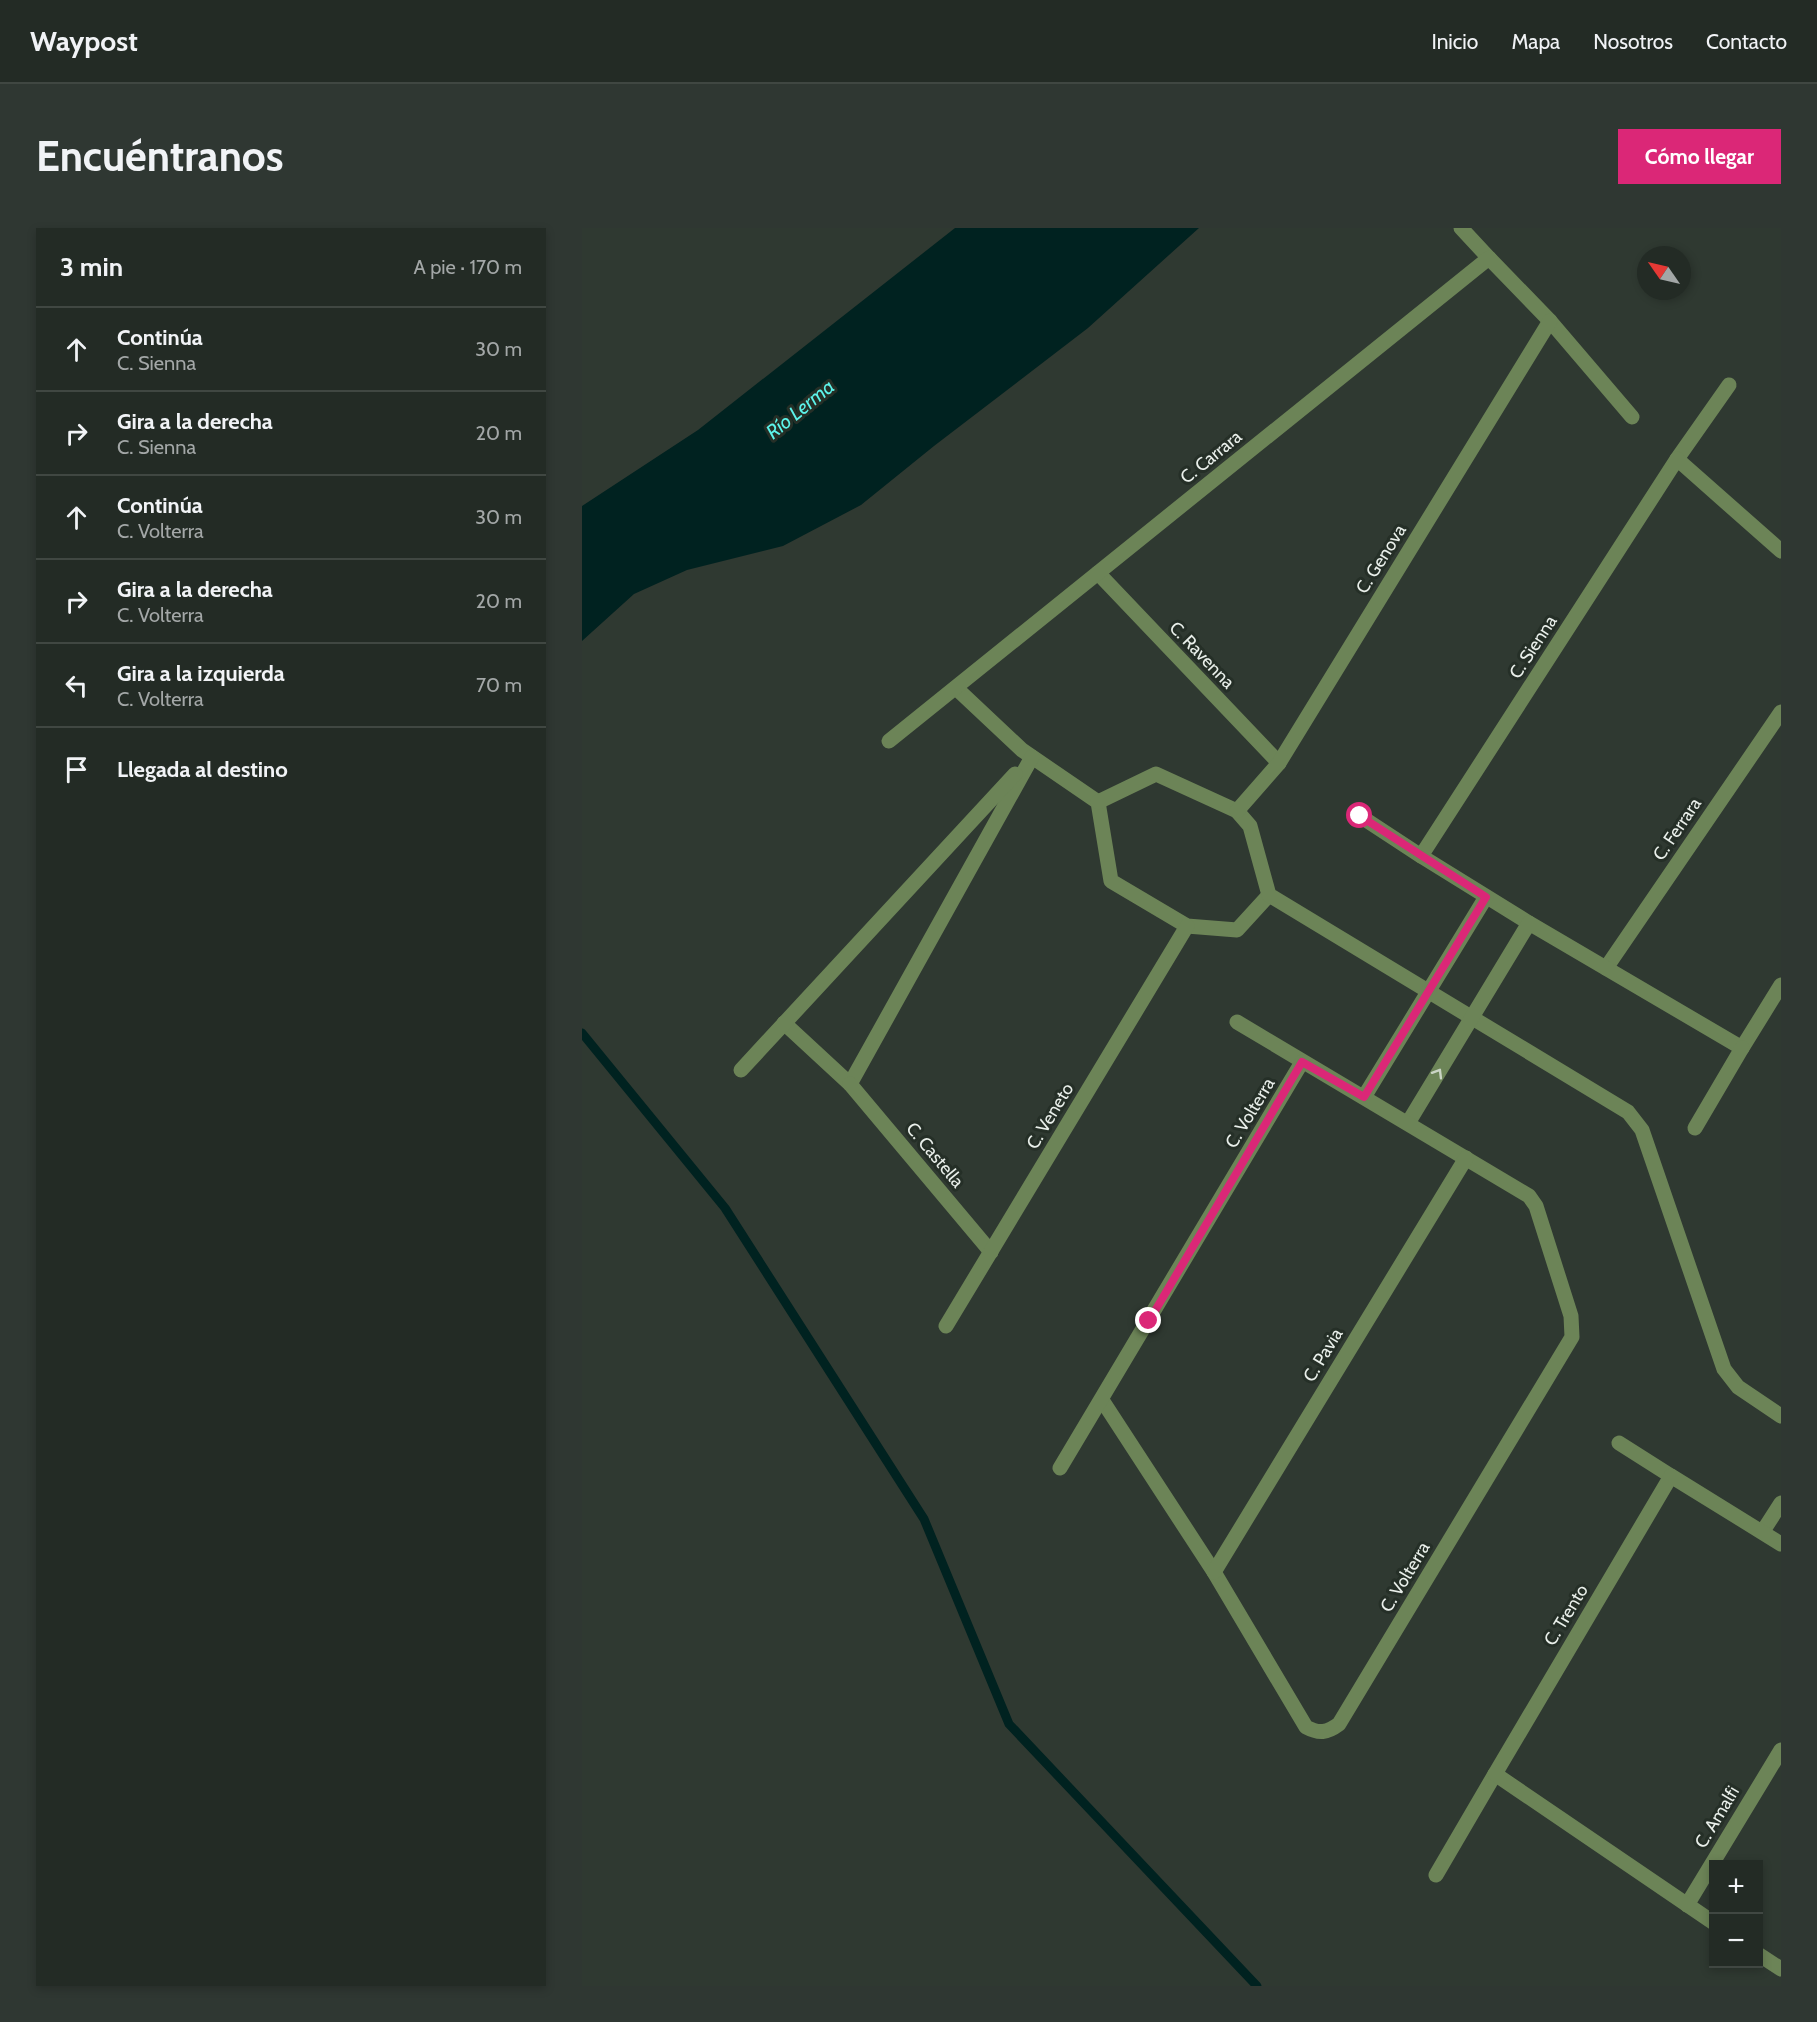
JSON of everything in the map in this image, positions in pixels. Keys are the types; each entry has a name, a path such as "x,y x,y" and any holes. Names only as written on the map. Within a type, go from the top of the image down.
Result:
{"street":[{"path":"1461,228 1550,321 1632,417"},
{"name":"C. Carrara","path":"889,741 1489,258"},
{"name":"C. Genova","path":"1237,811 1278,763 1550,321"},
{"name":"C. Sienna","path":"1420,856 1677,459 1729,385"},
{"path":"1677,459 1781,551"},
{"name":"C. Ravenna","path":"1098,573 1278,763"},
{"path":"956,688 1032,757 1098,802 1111,881 1187,926 1237,930 1269,895"},
{"name":"C. Ferrara","path":"1606,968 1781,712"},
{"path":"741,1070 1032,757"},
{"path":"850,1084 1032,757"},
{"path":"1098,802 1156,774 1237,811 1250,826 1269,895 1628,1112 1642,1130 1724,1369 1738,1387 1781,1416"},
{"path":"1360,816 1486,897 1742,1048"},
{"path":"1364,1097 1486,897"},
{"path":"1408,1123 1529,923"},
{"name":"C. Veneto","path":"946,1326 1187,926"},
{"path":"1695,1128 1781,985"},
{"name":"C. Volterra","path":"1102,1401 1214,1572 1306,1727 1317,1732 1330,1731 1339,1724 1572,1337 1571,1316 1533,1201 1466,1158 1237,1022"},
{"name":"C. Castella","path":"784,1023 850,1084 991,1251"},
{"name":"C. Volterra","path":"1060,1468 1302,1062"},
{"name":"C. Pavia","path":"1214,1572 1466,1158"},
{"path":"1619,1443 1781,1544"},
{"name":"C. Trento","path":"1436,1875 1671,1476"},
{"path":"1763,1532 1781,1503"},
{"name":"C. Amalfi","path":"1687,1905 1781,1750"},
{"path":"1495,1774 1709,1920"},
{"path":"1763,1957 1781,1969"}],"water":[{"name":"Río Lerma","path":"955,228 1199,228 1088,328 861,505 783,546 687,570 634,594 582,641 582,506 698,430"}],"waterway":[{"path":"582,1033 725,1208 924,1519 1009,1724 1257,1986"}],"route":[{"path":"1149,1321 1302,1062 1364,1097 1486,897 1360,816"}]}
